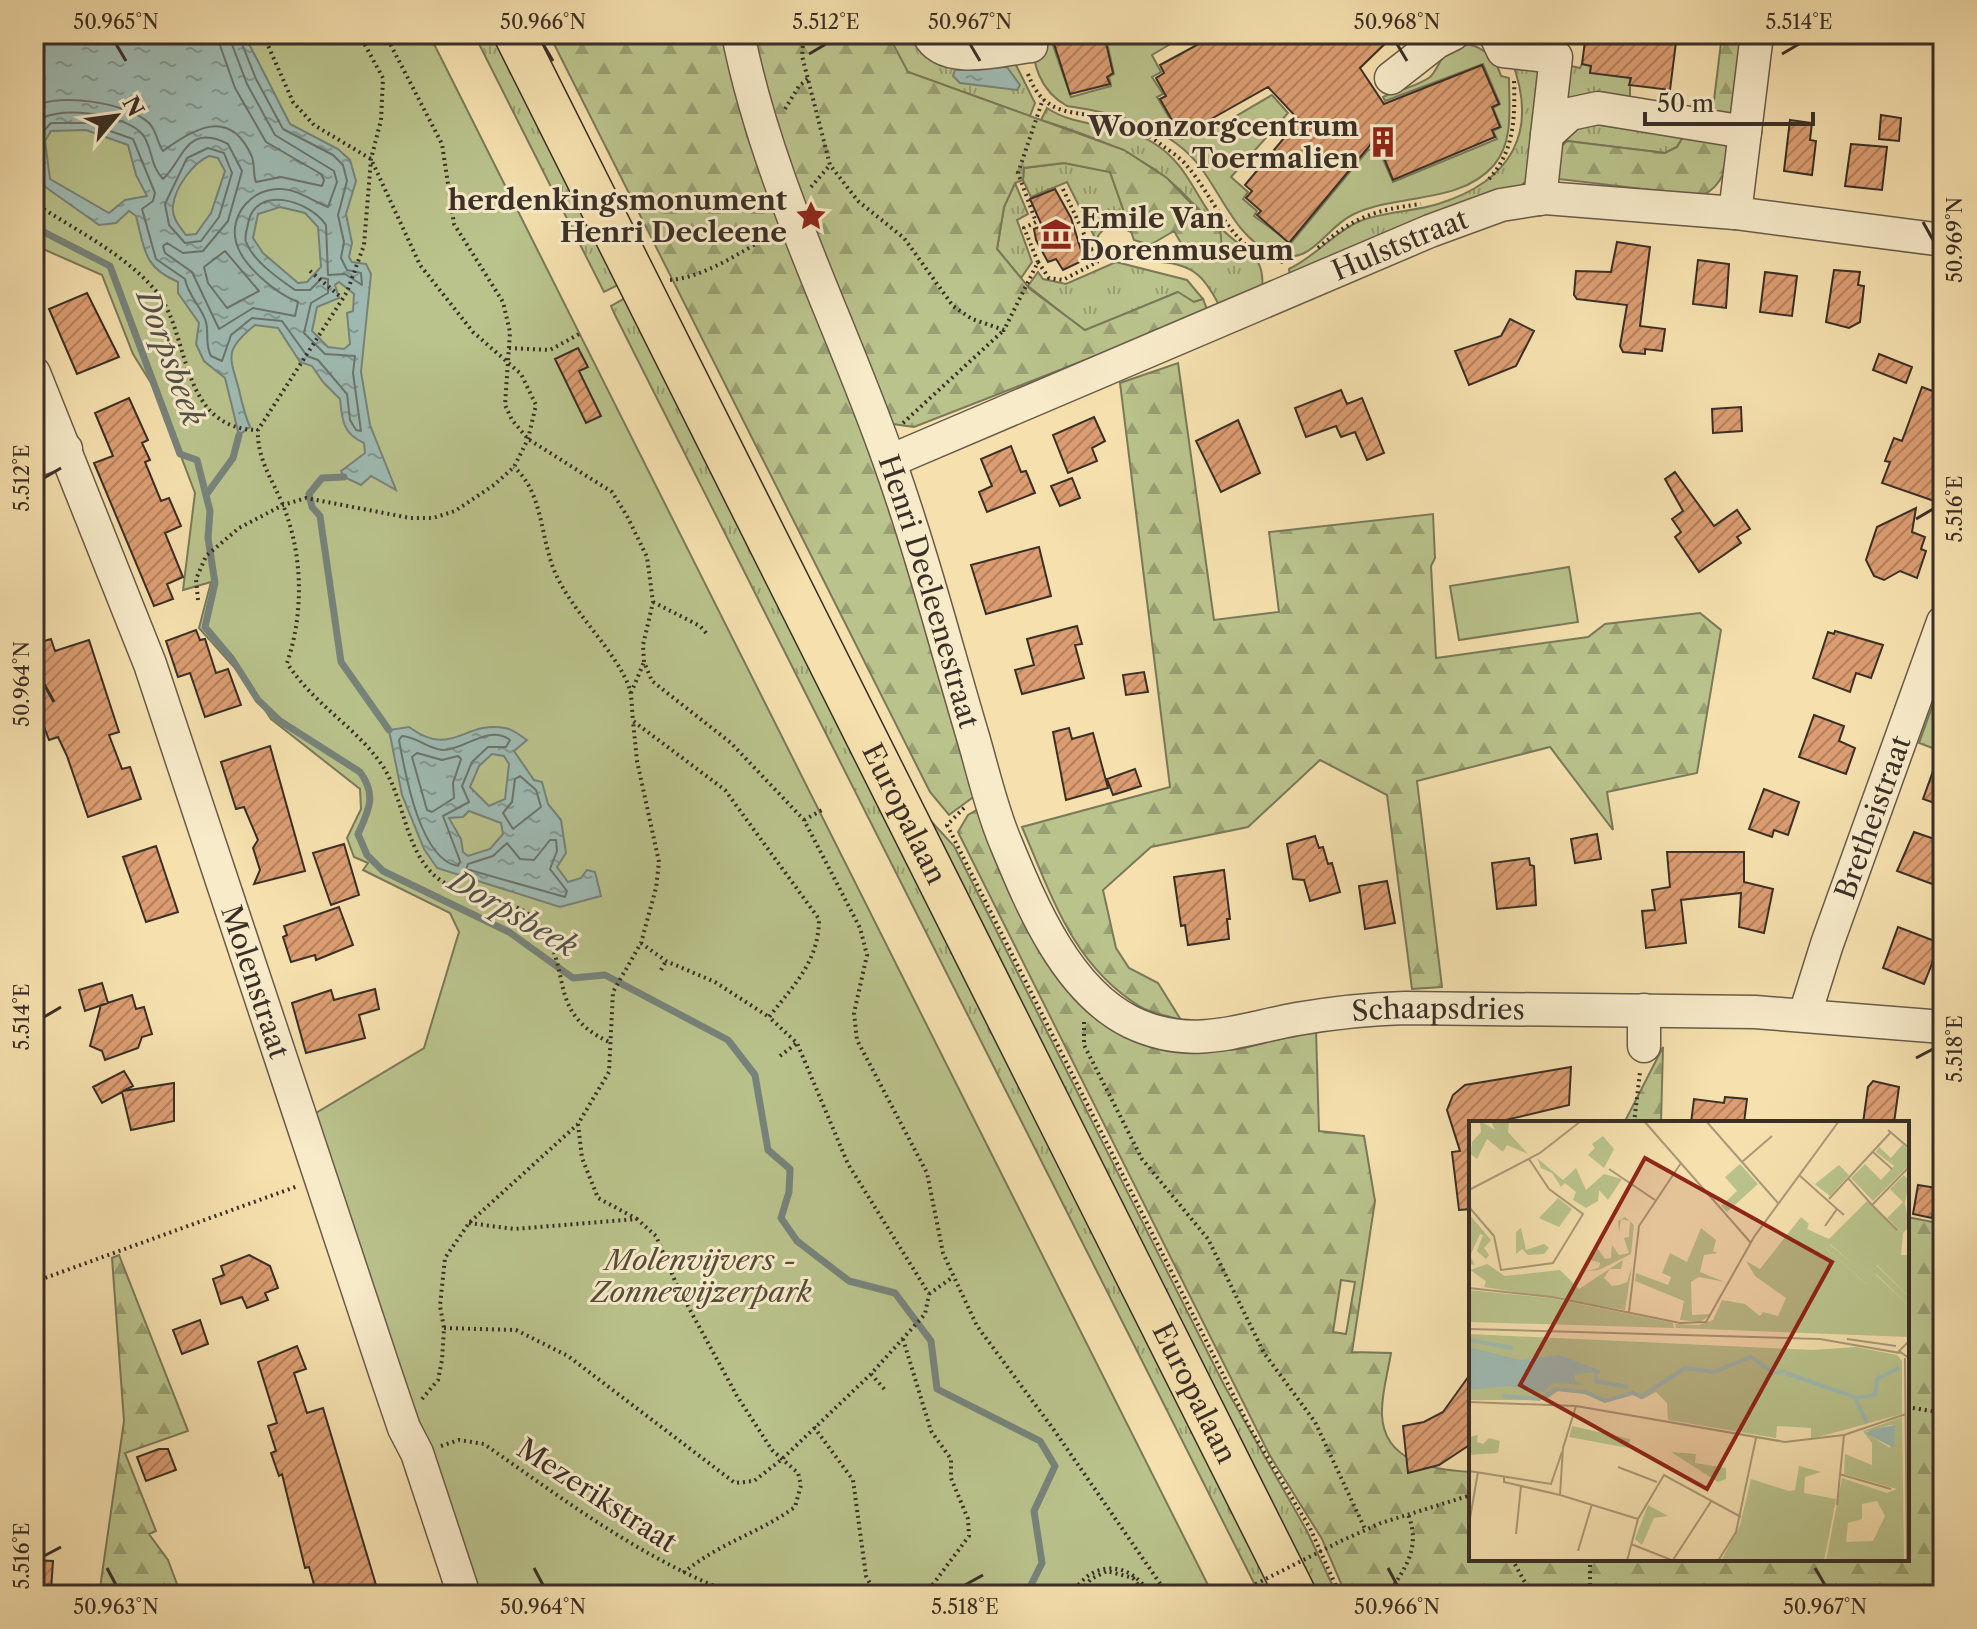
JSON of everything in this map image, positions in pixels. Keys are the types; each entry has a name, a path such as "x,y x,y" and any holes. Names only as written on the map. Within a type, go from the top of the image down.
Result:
{"main road":[{"name":"Europalaan","path":"514,34 1296,1595"}],"street":[{"name":"Henri Decleenestraat","path":"738,34 760,120 790,211 890,461 1003,838 1045,925 1072,971 1109,1009 1133,1023 1194,1039 1234,1034"},
{"path":"928,34 930,39 958,54 1025,46"},
{"path":"1391,78 1437,42 1453,34"},
{"path":"1735,213 1757,34"},
{"path":"1499,42 1567,59 1547,135 1540,199"},
{"path":"1547,135 1570,114 1598,108 1745,132"},
{"name":"Hulststraat","path":"890,461 1430,231 1501,205 1540,199 1735,213 1943,240"},
{"name":"Molenstraat","path":"34,373 150,664 385,1372 404,1428 417,1453 464,1595"},
{"path":"34,461 66,449"},
{"name":"Bretheistraat","path":"1805,1014 1827,944 1943,622"},
{"name":"Schaapsdries","path":"1234,1034 1295,1019 1366,1009 1805,1014 1943,1027"},
{"path":"1644,1010 1644,1046"}],"path":[{"path":"198,600 196,579 206,556 239,528 283,505 306,498 410,518 433,518 455,511 494,485 514,467 528,439 536,405 532,390 509,360 473,332 420,265 371,159 314,125 293,102 263,34"},
{"path":"359,34 383,78 381,120 371,159 364,245 347,292 303,365 258,430 257,451 283,505 296,542 298,630 287,663 303,689 383,766 429,870 447,886 524,910 549,939 562,992 573,1015 589,1033 609,1042"},
{"path":"385,34 442,144 454,224 503,302 510,332 505,405 512,420 528,439 612,492 647,557 653,602 643,645 644,662 652,681 731,743 804,820 860,928 867,955 854,1013 857,1040 927,1173 943,1253 977,1326 1054,1430 1168,1595"},
{"path":"804,34 802,56 810,77 830,165 858,201 904,238 953,306 972,319 1004,330"},
{"path":"1477,184 1490,179 1507,157 1515,118 1514,80 1499,42"},
{"path":"1025,46 1034,89 1043,99 1062,111 1117,120 1152,137 1186,163 1226,225 1248,246 1272,261 1289,262"},
{"path":"776,114 783,112 799,86 810,77"},
{"path":"1043,99 1018,173 1036,222 1024,228 1038,262 1049,278 1063,280 1097,262 1063,189"},
{"path":"34,163 42,208"},
{"path":"804,196 830,165"},
{"path":"1317,249 1347,223 1373,212 1425,203"},
{"path":"34,204 120,258 158,294 192,383 221,421 258,430"},
{"path":"660,281 682,279 734,257 778,231"},
{"path":"1091,249 1127,259"},
{"path":"898,427 1004,330 1038,262"},
{"path":"310,271 342,298"},
{"path":"509,348 550,350 581,333"},
{"path":"421,1401 438,1380 444,1328 440,1306 445,1258 469,1223 578,1124 609,1072 613,992 639,945 656,888 659,862 637,761 631,693 567,598 552,566 535,496 524,475 514,467"},
{"path":"653,602 700,626 707,634"},
{"path":"631,693 644,662"},
{"path":"633,721 725,790 766,848 801,890 819,919 819,941 812,963 769,1017"},
{"path":"969,804 947,825 1250,1428 1310,1528 1340,1595"},
{"path":"804,820 824,809"},
{"path":"444,1328 516,1330 568,1356 735,1483 754,1481 781,1460 871,1374 925,1314 929,1294 848,1164 797,1043 769,1017 715,982 666,961 639,945"},
{"path":"661,970 666,961"},
{"path":"1085,1017 1084,1045 1142,1159 1208,1239 1264,1353 1315,1422 1365,1529"},
{"path":"780,1056 797,1043"},
{"path":"1634,1121 1644,1046"},
{"path":"578,1124 582,1158 598,1198 637,1219 656,1236 678,1288 737,1396 781,1460 798,1473 801,1485 795,1507 769,1526 709,1552 682,1574"},
{"path":"34,1282 311,1182"},
{"path":"469,1223 514,1229 637,1219"},
{"path":"929,1294 954,1277"},
{"path":"903,1339 931,1431 951,1459 951,1478 968,1519 969,1536 925,1595"},
{"path":"871,1374 886,1391"},
{"path":"1909,1407 1943,1413"},
{"path":"814,1427 853,1480 866,1576 876,1595"},
{"name":"Mezerikstraat","path":"434,1448 459,1440 484,1444 615,1536 682,1574 737,1595"},
{"path":"1234,1595 1365,1529 1469,1496"},
{"path":"1388,1595 1415,1551 1414,1530 1408,1514"},
{"path":"1513,1561 1532,1595"},
{"path":"1590,1561 1590,1595"},
{"path":"1074,1595 1090,1572 1115,1567 1133,1574 1148,1595"}],"green space":[{"name":"Molenvijvers - Zonnewijzerpark","path":"34,34 429,34 1213,1595 476,1595 423,1431 358,1260 316,1113 424,1048 459,932 450,913 363,870 368,863 354,857 347,838 361,809 360,789 271,719 243,677 199,628 211,582 183,590 195,493 156,391 133,354 102,275 34,245"},
{"path":"474,34 496,34 622,283 604,292"},
{"path":"549,34 726,34 747,136 874,461 980,792 949,815 930,792"},
{"path":"747,34 857,34 856,38 892,42 908,72 1124,150 1167,178 1200,213 1220,227 1222,249 1211,257 1185,250 1174,231 1150,245 1134,240 1110,172 1064,163 1024,168 1023,180 1015,183 1004,207 997,249 1030,289 1085,330 1178,292 1194,302 1203,299 1208,312 914,427 893,424 877,402 803,219"},
{"path":"857,34 921,34 1012,57 1035,103 1030,116 908,72 855,38"},
{"path":"1033,34 1049,34 1071,97 1111,86 1109,77 1114,74 1105,34 1187,34 1152,55 1161,72 1152,77 1163,94 1157,97 1182,139 1205,127 1207,133 1272,95 1288,113 1231,177 1248,192 1243,199 1257,211 1254,216 1291,243 1368,150 1378,148 1393,182 1497,139 1493,131 1501,127 1493,108 1500,104 1483,64 1385,101 1383,97 1430,77 1445,54 1456,46 1480,49 1493,60 1501,76 1509,78 1508,135 1494,165 1464,187 1369,208 1352,215 1306,252 1284,256 1270,252 1248,236 1201,168 1174,142 1140,124 1067,106 1058,100 1039,75"},
{"path":"1722,34 1742,34 1732,120 1712,117"},
{"path":"1511,59 1543,64 1533,174 1514,193 1291,284 1289,269 1351,225 1379,215 1438,204 1484,182 1501,168 1513,151 1520,131 1522,110"},
{"path":"1582,64 1591,66 1590,72 1630,78 1630,106 1557,111 1571,66 1580,68"},
{"path":"1047,108 1072,119 1126,131 1165,151 1183,171 1221,228 1257,260 1262,290 1221,309 1198,275 1182,266 1160,262 1220,227 1172,183 1136,158 1090,137 1041,120"},
{"path":"1593,124 1683,137 1677,147 1665,153 1567,141 1553,154 1565,126"},
{"path":"1683,137 1730,137 1721,178 1702,196 1550,178 1553,154 1567,141 1665,153 1677,147"},
{"path":"1065,163 1110,172 1131,232 1111,227 1103,230 1096,240 1067,182 1031,197 1023,180 1024,168"},
{"path":"1015,183 1028,214 1017,220 1032,262 1021,278 997,249 1004,207"},
{"path":"1116,262 1187,280 1203,299 1194,302 1177,292 1085,331 1028,286 1038,272 1043,279 1066,284"},
{"path":"629,296 1282,1595 1260,1595 614,313 611,306"},
{"path":"1178,363 1214,620 1279,612 1269,532 1433,514 1435,558 1431,566 1436,658 1588,637 1605,624 1700,613 1721,630 1697,773 1607,792 1613,830 1550,747 1417,781 1442,987 1412,989 1387,795 1320,760 1248,827 1151,847 1103,890 1116,948 1129,968 1158,983 1181,1020 1139,1006 1097,970 1067,927 1022,827 1170,787 1120,383"},
{"path":"1569,567 1578,622 1459,640 1450,586"},
{"path":"1943,680 1943,752 1919,743"},
{"path":"982,807 1006,875 1150,1044 1190,1053 1240,1049 1316,1030 1319,1131 1364,1136 1375,1201 1352,1352 1391,1353 1382,1415 1391,1443 1413,1460 1441,1469 1469,1472 1469,1561 1909,1561 1909,1217 1943,1224 1943,1595 1346,1595 1322,1539 1269,1454 958,832 968,815","holes":["1341,1280 1355,1282 1346,1334 1333,1332"]},
{"path":"929,819 954,846 1224,1385 1307,1531 1337,1595 1318,1595"},
{"path":"1663,1047 1661,1121 1625,1121"},
{"path":"119,1255 188,1431 125,1453 156,1531 149,1534 168,1560 181,1595 99,1595 124,1421 112,1258"}],"water":[{"path":"34,34 244,34 290,124 338,149 350,160 356,181 346,214 352,243 349,257 352,262 366,264 371,274 361,372 370,425 396,490 371,476 361,485 344,477 341,471 365,453 364,443 345,426 340,399 312,366 300,362 278,328 255,325 234,348 233,369 250,427 239,435 225,378 204,361 196,344 199,323 178,293 178,282 158,270 147,256 136,216 129,211 116,223 99,225 44,186 34,122","holes":["86,130 128,145 136,175 147,196 125,200 109,213 50,179 45,141 51,131","209,156 218,158 225,171 211,213 196,234 186,235 173,214 174,199 186,176","280,207 305,213 318,227 321,267 307,282 298,283 263,253 253,238 258,214","339,282 354,294 353,311 347,313 350,344 344,349 328,347 312,331 317,307 339,298 335,285"]},
{"path":"1007,67 1020,85 1017,90 960,83 953,76 955,70"},
{"path":"409,727 436,740 491,727 508,729 527,740 514,751 534,780 542,782 548,804 561,820 566,853 557,867 568,882 581,878 587,870 595,872 601,896 560,907 437,868 424,849 402,795 389,730","holes":["492,754 504,756 509,764 505,799 489,806 470,787 479,766","469,811 501,823 503,834 490,849 468,856 463,852 461,839 449,818 463,817"]}],"building":[{"path":"1051,34 1104,34 1113,73 1107,77 1110,84 1070,94"},
{"name":"Woonzorgcentrum Toermalien","path":"1217,34 1395,34 1360,68 1384,104 1482,65 1499,104 1492,107 1500,127 1492,130 1495,137 1393,180 1376,138 1289,243 1257,215 1261,211 1246,198 1252,191 1245,185 1299,120 1268,87 1181,136 1160,99 1166,96 1156,78 1164,73 1160,65"},
{"path":"1596,34 1677,34 1670,90 1629,85 1631,78 1590,73 1591,66 1582,64 1585,41 1595,42"},
{"path":"1881,115 1901,118 1899,141 1879,139"},
{"path":"1790,120 1812,123 1810,140 1816,141 1812,175 1784,171"},
{"path":"1851,144 1887,147 1882,190 1845,186"},
{"name":"Emile Van Dorenmuseum","path":"1055,189 1071,218 1084,260 1063,270 1056,259 1048,262 1036,240 1034,229 1042,226 1030,199"},
{"path":"1617,242 1650,247 1640,326 1665,329 1662,351 1645,349 1645,354 1623,352 1620,346 1627,305 1577,299 1574,295 1576,271 1611,272"},
{"path":"1698,260 1729,264 1726,308 1693,304"},
{"path":"1834,270 1860,272 1858,285 1864,286 1860,322 1849,328 1826,322"},
{"path":"1765,272 1797,276 1792,316 1760,312"},
{"path":"87,293 119,357 77,374 49,309"},
{"path":"1510,319 1534,331 1516,366 1469,385 1455,351 1501,336"},
{"path":"578,348 588,367 579,371 601,416 586,423 555,359"},
{"path":"1879,354 1912,367 1906,383 1873,370"},
{"path":"1922,387 1943,395 1943,504 1882,483 1890,462 1885,461 1894,438 1902,441"},
{"path":"1341,390 1347,404 1362,398 1384,453 1367,460 1355,432 1341,437 1336,426 1306,437 1295,408"},
{"path":"129,398 148,440 142,443 150,460 145,462 161,501 169,498 181,526 165,533 183,577 167,584 173,599 154,606 94,463 113,456 95,413"},
{"path":"1741,407 1742,431 1713,433 1712,409"},
{"path":"1094,417 1105,441 1092,448 1097,461 1068,473 1053,435"},
{"path":"1238,420 1260,473 1221,492 1196,441"},
{"path":"1011,446 1021,472 1026,471 1035,493 987,512 979,492 992,486 981,459"},
{"path":"1675,472 1714,526 1737,510 1750,529 1737,537 1741,543 1699,572 1675,537 1681,532 1672,519 1683,511 1665,479"},
{"path":"1072,478 1080,498 1060,506 1051,486"},
{"path":"1916,508 1912,532 1925,537 1921,549 1926,551 1917,578 1900,571 1884,580 1874,576 1866,560 1877,527"},
{"path":"1039,547 1051,596 986,614 971,565"},
{"path":"1077,626 1082,644 1075,645 1084,678 1022,694 1015,670 1034,665 1027,639"},
{"path":"196,630 200,640 205,639 216,673 228,669 241,705 205,717 190,673 178,677 166,641"},
{"path":"1835,631 1883,645 1871,678 1856,673 1850,692 1813,678 1828,632 1834,634"},
{"path":"51,639 55,651 89,640 119,732 109,735 122,769 130,767 141,799 88,817 67,756 58,737 49,740 34,700 34,644"},
{"path":"1144,672 1148,692 1126,695 1123,675"},
{"path":"1814,715 1844,726 1839,741 1855,748 1846,774 1799,757"},
{"path":"1069,728 1072,739 1093,733 1108,788 1066,800 1053,732"},
{"path":"270,746 305,871 254,884 260,870 253,848 258,840 244,807 236,809 221,762"},
{"path":"1943,749 1943,806 1923,799"},
{"path":"1135,769 1141,786 1113,795 1107,779"},
{"path":"1764,789 1799,802 1788,835 1774,830 1772,837 1749,829"},
{"path":"1914,832 1943,842 1943,888 1897,871"},
{"path":"1597,834 1601,859 1575,863 1571,839"},
{"path":"1315,836 1319,848 1323,847 1328,864 1332,863 1340,892 1310,901 1304,880 1293,879 1287,844"},
{"path":"344,844 359,895 331,905 313,853"},
{"path":"156,846 178,912 146,922 123,857"},
{"path":"1667,852 1744,852 1744,882 1773,889 1764,933 1739,927 1741,893 1681,900 1686,943 1646,948 1642,911 1655,910 1652,890 1670,887"},
{"path":"1529,858 1530,865 1534,866 1536,905 1497,909 1492,863"},
{"path":"1224,870 1230,919 1227,919 1229,939 1188,945 1185,925 1181,926 1174,877"},
{"path":"1387,881 1395,923 1365,929 1359,886"},
{"path":"339,907 353,945 316,960 315,955 291,962 283,937 287,935 284,926"},
{"path":"1898,927 1940,943 1924,984 1883,968"},
{"path":"102,983 108,1003 85,1011 79,990"},
{"path":"375,989 379,1009 359,1015 365,1038 306,1053 292,1003 331,990 334,1000"},
{"path":"132,995 136,1009 144,1007 152,1034 142,1037 138,1048 105,1060 102,1051 90,1046 101,1005"},
{"path":"1571,1067 1569,1105 1501,1121 1469,1121 1469,1209 1459,1210 1452,1152 1460,1151 1447,1110 1453,1095 1465,1085"},
{"path":"124,1071 133,1086 123,1091 174,1083 174,1121 131,1130 122,1092 102,1103 93,1087"},
{"path":"1873,1081 1899,1087 1894,1121 1863,1121 1868,1087"},
{"path":"1725,1097 1747,1099 1744,1121 1691,1121 1694,1099 1724,1103"},
{"path":"1918,1185 1937,1188 1932,1218 1913,1214"},
{"path":"249,1255 270,1266 278,1288 265,1293 268,1300 247,1308 242,1297 221,1304 213,1279 224,1275 221,1266"},
{"path":"200,1320 208,1344 182,1354 173,1330"},
{"path":"297,1346 306,1369 294,1373 307,1413 323,1408 379,1595 317,1595 309,1567 305,1568 282,1474 279,1476 271,1453 276,1451 268,1426 277,1423 258,1362"},
{"path":"1469,1376 1469,1445 1439,1465 1408,1473 1403,1426 1424,1422 1443,1412"},
{"path":"168,1449 176,1470 146,1481 137,1457"},
{"path":"34,1560 53,1561 51,1591 34,1590"}],"waterway":[{"name":"Dorpsbeek","path":"34,227 110,266 180,454 197,460 210,511 208,538 215,583 205,627 232,659 258,700 280,721 360,772 370,795 368,810 358,834 367,855 383,871 509,932 573,978 605,975 728,1040 755,1075 768,1150 790,1169 789,1192 781,1218 797,1241 849,1281 895,1293 931,1341 937,1389 1040,1441 1055,1466 1034,1511 1042,1563 1026,1595"},
{"path":"206,495 233,458 239,435"},
{"path":"344,477 322,478 309,494 312,507 320,516 341,662 389,730"}],"place":[{"name":"Woonzorgcentrum Toermalien","path":"1383,142"},
{"name":"herdenkingsmonument Henri Decleene","path":"811,216"},
{"name":"Emile Van Dorenmuseum","path":"1056,234"}]}
